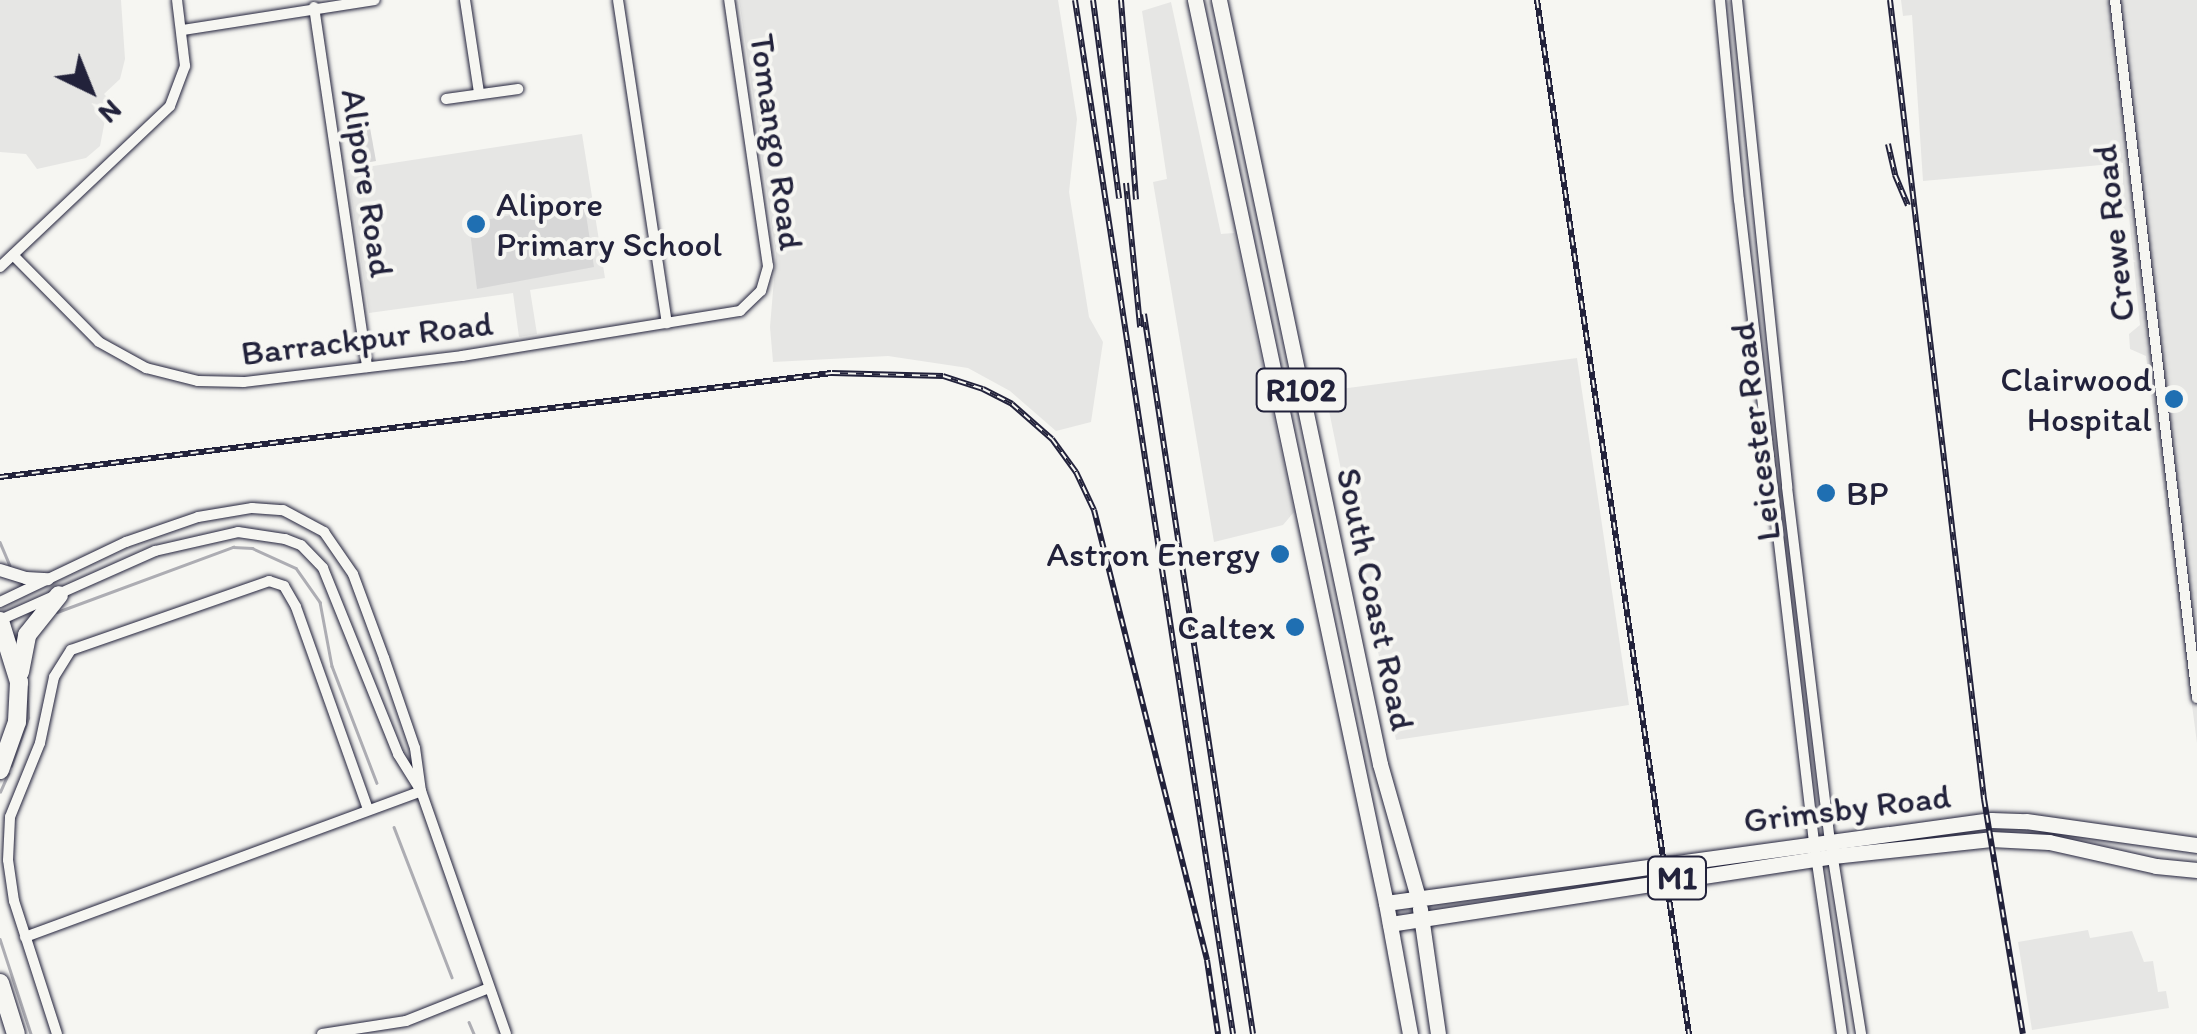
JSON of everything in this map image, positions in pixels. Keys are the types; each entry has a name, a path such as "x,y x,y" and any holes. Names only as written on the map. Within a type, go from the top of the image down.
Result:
{"highway":[{"path":"0,770 16,722 27,635 54,587"},
{"path":"0,621 19,682"},
{"path":"0,983 16,1034"}],"main road":[{"name":"South Coast Road","path":"1195,0 1326,604 1410,1034"},
{"name":"South Coast Road","path":"1219,0 1346,603 1390,801 1418,898 1438,1034"},
{"path":"1245,232 1267,228"},
{"path":"1272,359 1294,353"},
{"path":"1283,406 1304,401"},
{"path":"1300,486 1320,481"},
{"path":"1326,604 1346,603"},
{"path":"1367,806 1390,801"},
{"name":"Grimsby Road","path":"1390,924 1988,820 2026,821 2197,845"},
{"path":"2025,839 2026,821"},
{"name":"Grimsby Road","path":"1386,904 1823,849 2025,839 2197,870"}],"street":[{"path":"0,268 170,106 186,66 177,0"},
{"path":"183,30 375,0"},
{"path":"465,0 480,94"},
{"path":"618,0 667,323"},
{"name":"Tomango Road","path":"729,0 768,266 761,291"},
{"name":"Leicester Road","path":"1720,0 1740,212 1823,849 1861,1034"},
{"name":"Leicester Road","path":"1737,0 1842,1034"},
{"name":"Crewe Road","path":"2115,0 2197,698"},
{"name":"Alipore Road","path":"314,7 367,367"},
{"path":"446,99 518,90"},
{"name":"Barrackpur Road","path":"13,255 99,342 146,368 171,376 244,382 734,313 761,291"},
{"path":"0,621 126,542 198,517 252,508 283,510 303,519 339,548 353,574 415,748 421,791 506,1034"},
{"path":"0,602 208,537 263,533 301,546 324,568 398,754 421,791"},
{"path":"0,570 54,587"},
{"path":"57,1034 26,937 8,860 10,817 40,743 61,660 85,642 269,581 284,586 296,608 368,809"},
{"path":"26,937 421,791"},
{"path":"322,1034 406,1021 490,988"},
{"path":"1839,1010 1856,1007"}],"shaded area":[{"path":"0,0 121,0 125,59 120,79 104,94 109,99 100,146 86,158 37,169 26,154 0,152"},
{"path":"739,0 1058,0 1077,119 1069,192 1089,317 1103,342 1091,422 1056,431 1010,391 968,368 888,356 773,362 770,327 776,255"},
{"path":"1901,0 2197,0 2197,743 2146,356 2130,349 2129,334 2140,325 2129,216 2124,208 2112,205 2110,190 2123,183 2123,163 1923,181 1912,15 1903,16"},
{"path":"1171,2 1221,234 1234,233 1294,512 1283,525 1214,542 1153,182 1167,179 1142,11"},
{"path":"368,117 376,161 354,165 346,121"},
{"name":"Alipore Primary School","path":"582,134 605,278 530,290 537,334 519,337 513,293 369,313 347,170"},
{"path":"584,201 594,267 477,289 469,223"},
{"path":"1577,358 1629,705 1396,740 1325,391"},
{"path":"2088,930 2090,938 2132,931 2144,962 2153,961 2158,992 2166,991 2169,1008 2032,1030 2018,942"}],"waterway":[{"path":"0,542 10,565"},
{"path":"57,612 233,547 252,548 296,568 320,602 332,666 377,783"},
{"path":"11,766 28,718 27,687"},
{"path":"0,792 8,774"},
{"path":"394,827 452,977"},
{"path":"0,939 31,1034"},
{"path":"469,1022 474,1034"}],"railway":[{"path":"1075,0 1233,1034"},
{"path":"1093,0 1119,198"},
{"path":"1121,0 1136,199"},
{"path":"1537,0 1689,1034"},
{"path":"1890,0 1984,799 2023,1034"},
{"path":"1888,144 1895,175 1908,205"},
{"path":"1126,183 1140,327"},
{"path":"1144,314 1253,1034"},
{"path":"0,477 832,373 943,376 983,389 1012,404 1052,439 1076,472 1094,510 1207,960 1218,1034"}],"place":[{"name":"Alipore Primary School","path":"476,224"},
{"name":"Clairwood Hospital","path":"2174,399"},
{"name":"BP","path":"1826,493"},
{"name":"Astron Energy","path":"1280,554"},
{"name":"Caltex","path":"1295,627"}]}
